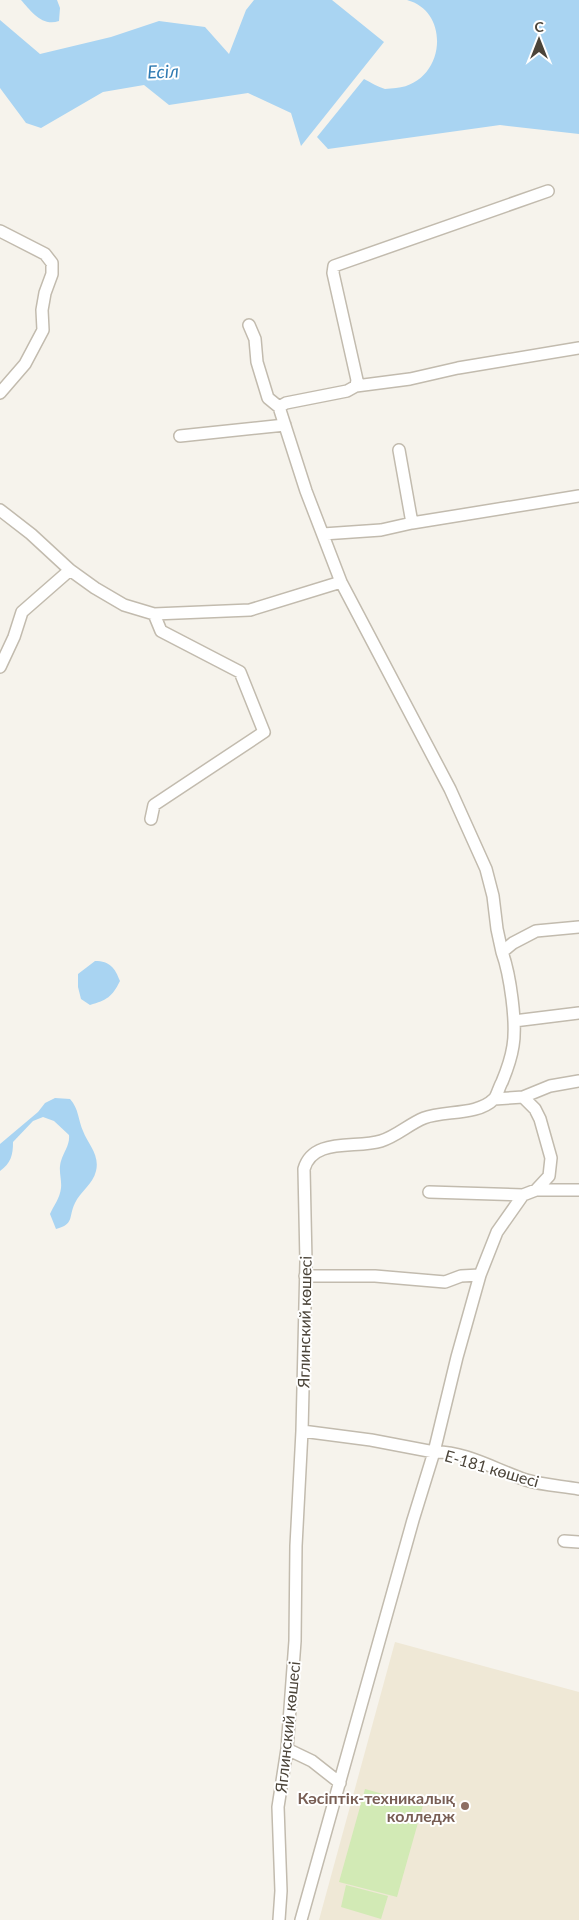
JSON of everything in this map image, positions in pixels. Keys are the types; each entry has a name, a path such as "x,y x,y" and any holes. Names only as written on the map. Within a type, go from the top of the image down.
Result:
{"street":[{"path":"356,386 333,273 334,266 548,191"},
{"path":"0,231 45,254 52,263 52,274 45,292 42,310 43,330 25,364 0,393"},
{"path":"249,325 256,338 257,362 268,398 279,407 306,492 341,582 450,789 486,869 494,896 497,929 502,952 507,965 514,1021 514,1044 508,1066 494,1099 523,1098 550,1086 579,1081"},
{"path":"279,407 286,403 347,391 356,386 410,380 458,368 579,348"},
{"path":"180,436 284,425"},
{"path":"400,450 412,523"},
{"path":"323,534 381,530 412,523 579,496"},
{"path":"3,517 31,534 70,570 96,588 124,605 154,614 250,610 341,582"},
{"path":"0,668 14,637 22,612 70,570"},
{"path":"151,819 154,805 264,732 240,672 161,631 154,614"},
{"path":"502,952 536,931 579,927"},
{"path":"514,1021 579,1014"},
{"path":"523,1098 536,1109 551,1158 549,1176 536,1190"},
{"name":"Яглинский көшесі","path":"279,1920 282,1891 278,1806 287,1749 295,1640 295,1554 302,1431 305,1276 304,1169 306,1160 313,1154 335,1145 380,1142 425,1118 475,1109 494,1099"},
{"path":"429,1192 523,1195 536,1190 579,1190"},
{"path":"301,1920 413,1520 434,1452 457,1357 480,1275 497,1232 523,1195"},
{"path":"305,1276 375,1276 445,1282 461,1276 480,1275"},
{"name":"Е-181 көшесі","path":"302,1431 444,1452 464,1457 528,1481 579,1489"},
{"path":"564,1541 579,1542"},
{"path":"287,1749 312,1761 340,1783"}],"shaded area":[{"name":"Кәсіптік-техникалық колледж","path":"395,1642 579,1692 579,1920 319,1920"}],"green space":[{"path":"365,1789 423,1805 397,1897 339,1882"},
{"path":"346,1885 388,1896 381,1919 341,1907"}],"water":[{"path":"21,0 57,0 60,8 59,21 47,22 42,20"},
{"name":"Есіл","path":"254,0 332,0 384,42 301,146 291,113 248,93 169,105 144,85 103,92 41,128 26,123 0,88 0,20 40,54 111,37 159,21 205,27 229,54 246,10"},
{"path":"407,0 579,0 579,134 500,125 328,149 317,137 364,79 385,89 396,88 412,83 425,74 433,61 437,47 436,32 431,18 421,7"},
{"path":"95,961 105,962 111,966 120,981 108,997 90,1005 81,999 78,987 78,974"},
{"path":"55,1098 70,1099 73,1103 83,1131 95,1155 97,1165 92,1180 75,1203 69,1222 56,1229 50,1214 60,1192 60,1165 68,1145 69,1135 54,1121 43,1117 33,1121 13,1142 11,1158 0,1171 0,1144 38,1112 45,1103"}],"place":[{"name":"Кәсіптік-техникалық колледж","path":"465,1806"}]}
